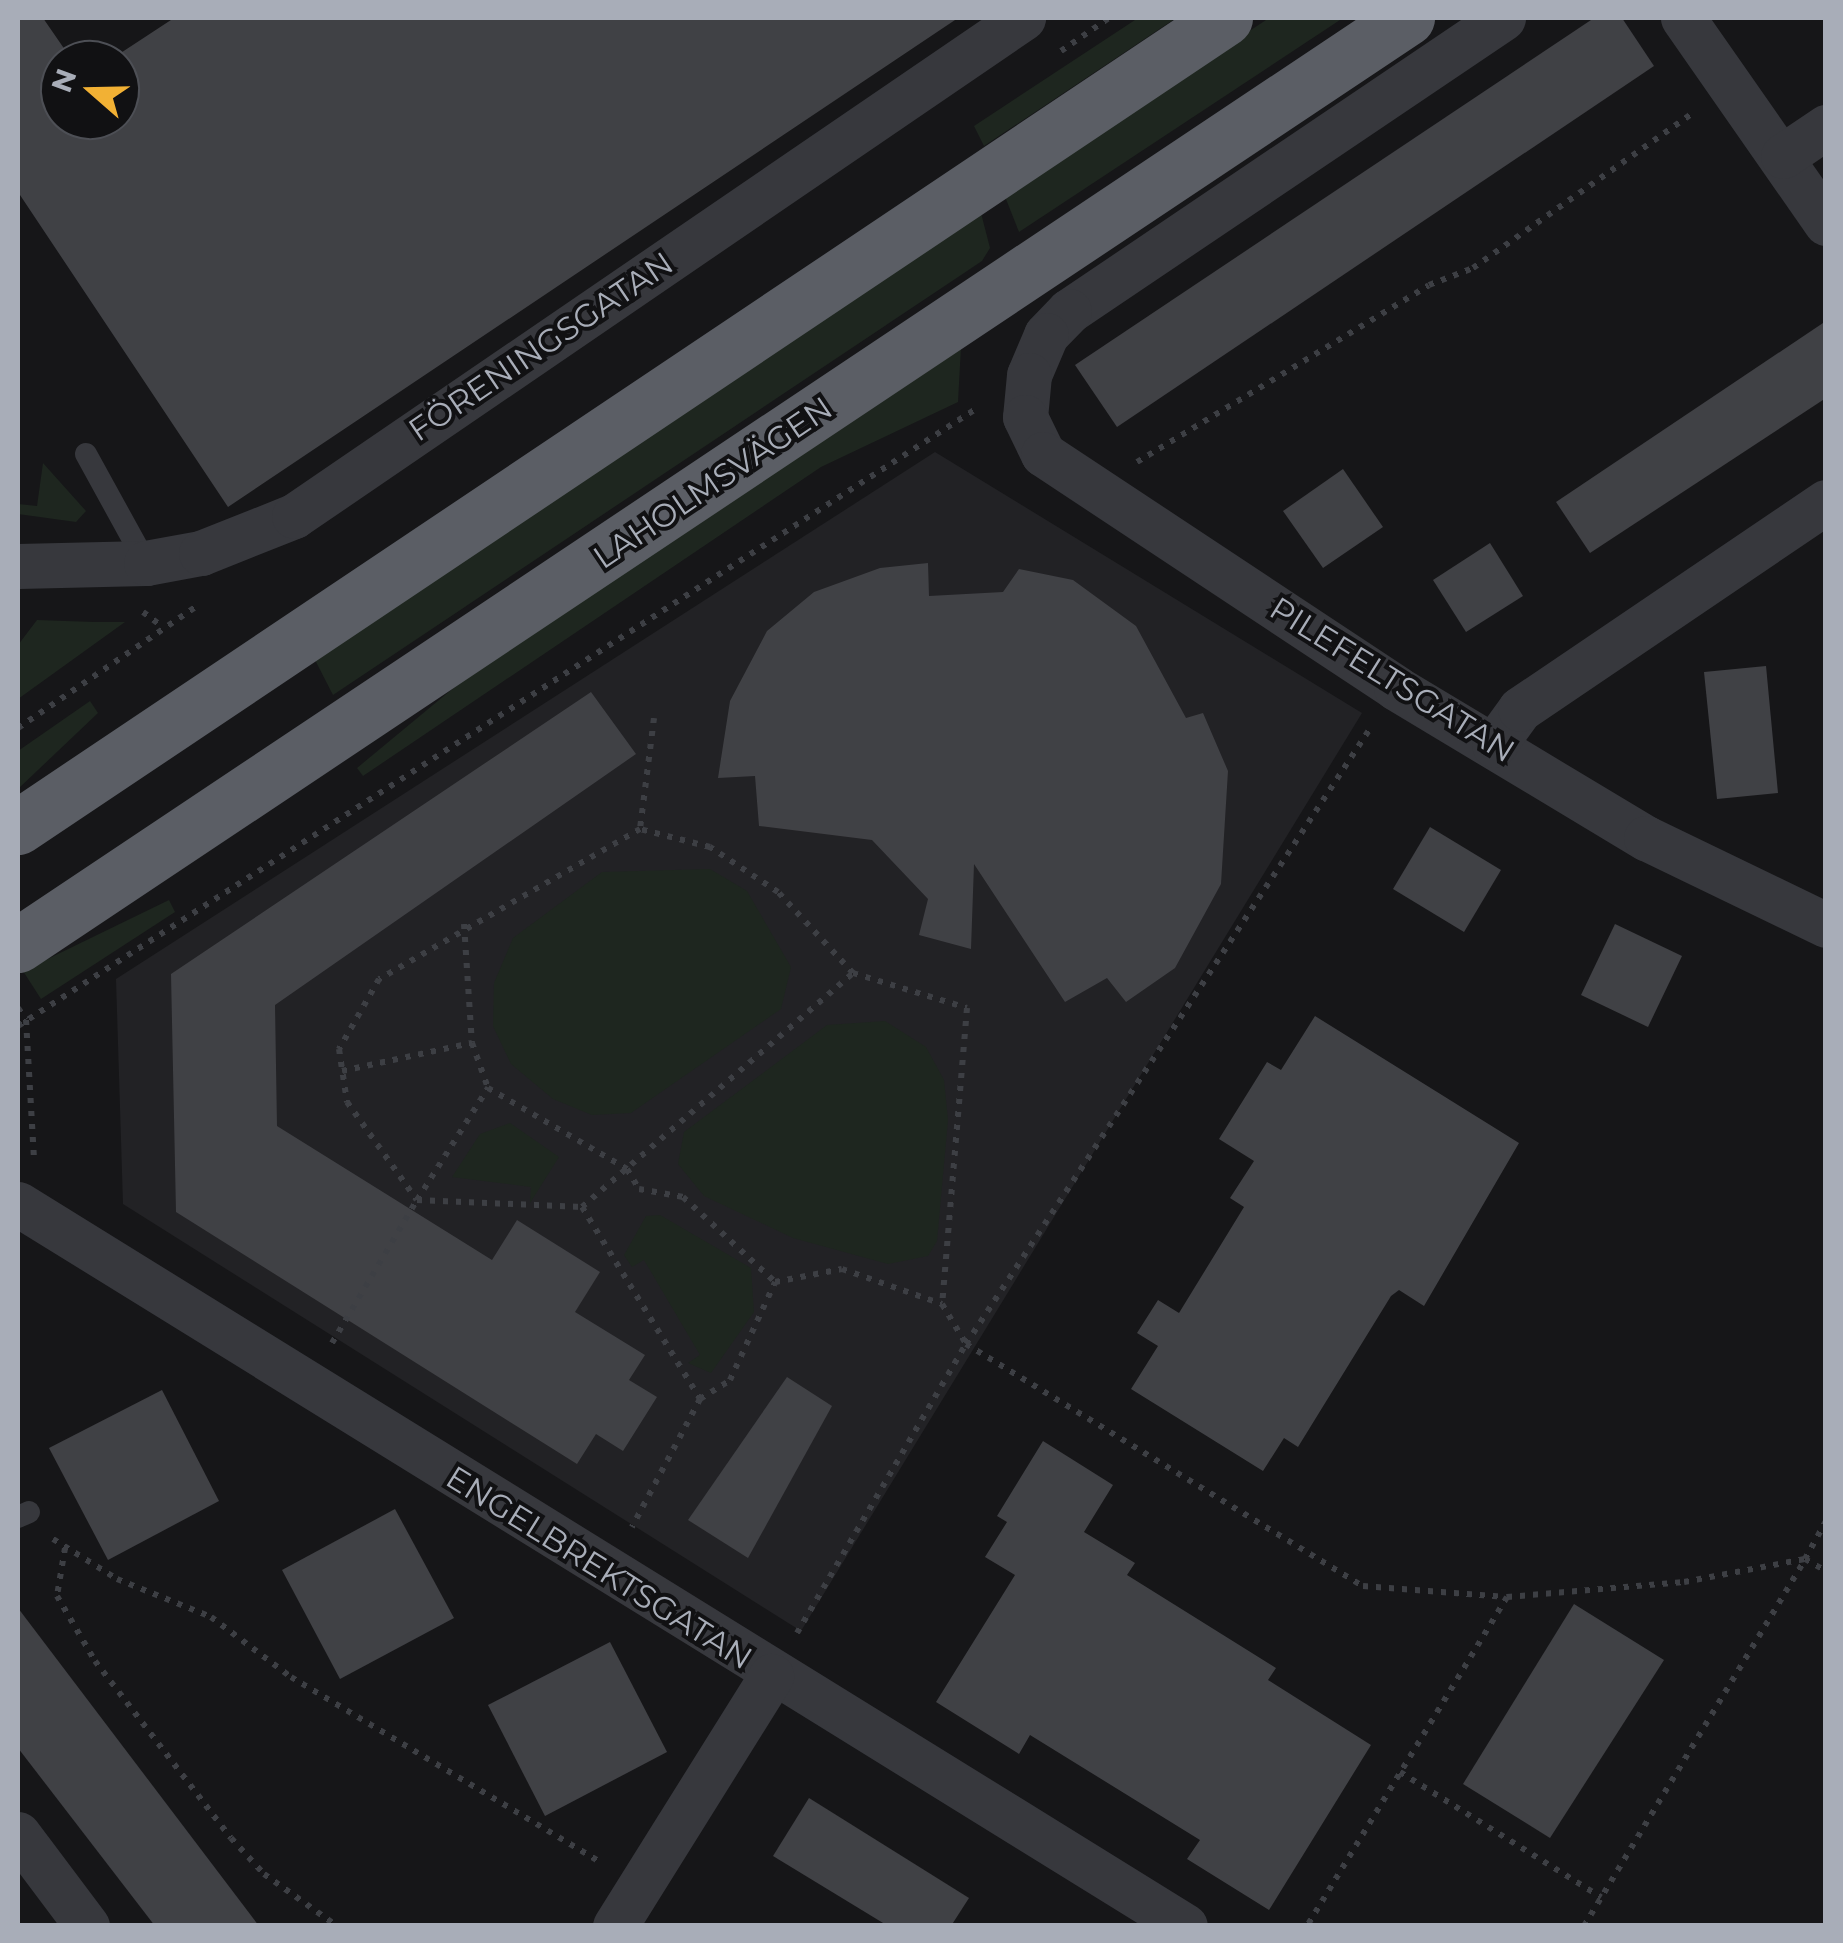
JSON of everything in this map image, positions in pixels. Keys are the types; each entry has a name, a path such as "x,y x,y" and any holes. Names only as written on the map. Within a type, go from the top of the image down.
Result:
{"highway":[{"path":"18,827 1225,18"},
{"name":"LAHOLMSVÄGEN","path":"18,946 1407,18"}],"street":[{"name":"FÖRENINGSGATAN","path":"18,566 146,563 201,553 294,516 1023,18"},
{"path":"1028,375 1046,335 1069,311 1503,18"},
{"path":"1684,18 1728,89 1783,156 1826,223"},
{"path":"1783,156 1826,127"},
{"name":"PILEFELTSGATAN","path":"1028,375 1025,417 1043,454 1396,688 1646,838 1826,925"},
{"path":"1494,745 1520,709 1826,502"},
{"name":"ENGELBREKTSGATAN","path":"28,1210 772,1676 1185,1926"},
{"path":"615,1926 772,1676"},
{"path":"18,1834 87,1926"}],"lane":[{"path":"86,454 146,563"}],"path":[{"path":"1092,487 1429,285 1474,268 1728,89"},
{"path":"18,1026 1028,375"},
{"path":"772,1676 966,1344 1396,688"},
{"path":"640,830 654,718"},
{"path":"418,1200 346,1102 339,1050 379,979 464,924 640,830 710,848 778,892 853,973 967,1008 942,1304 966,1344 1364,1586 1507,1597 1684,1582 1805,1559 1826,1571"},
{"path":"464,924 472,1043 488,1088 627,1169 640,1189 682,1197 775,1282"},
{"path":"418,1200 582,1207 853,973"},
{"path":"18,1008 26,1020 28,1210"},
{"path":"342,1071 472,1043"},
{"path":"304,1384 488,1088"},
{"path":"582,1207 700,1398"},
{"path":"775,1282 842,1269 942,1304"},
{"path":"604,1570 700,1398 730,1380 775,1282"},
{"path":"23,1515 66,1548 210,1617 292,1677 640,1886"},
{"path":"1584,1926 1826,1521"},
{"path":"66,1548 57,1596 94,1660 253,1862 337,1926"},
{"path":"1307,1926 1507,1597"},
{"path":"1400,1772 1601,1897"}],"shaded area":[{"path":"1138,18 1176,18 984,146 974,126"},
{"path":"1269,18 1343,18 1019,232 1004,194"},
{"path":"981,213 990,248 982,261 333,695 314,658"},
{"path":"961,347 958,402 821,467 363,776 357,768 474,671"},
{"path":"935,452 1362,713 801,1631 123,1204 116,979"},
{"path":"43,463 86,511 76,522 18,514 18,504 37,506"},
{"path":"37,620 125,622 18,699 18,645"},
{"path":"90,701 98,713 18,789 18,751"},
{"path":"710,869 747,891 791,967 781,1009 631,1113 592,1115 553,1099 511,1064 493,1026 494,983 513,938 602,872"},
{"path":"169,900 175,912 41,999 23,971"},
{"path":"885,1021 926,1047 944,1080 948,1120 937,1241 928,1256 888,1264 793,1238 704,1196 678,1164 684,1132 827,1025"},
{"path":"510,1123 559,1157 530,1203 531,1187 452,1177 480,1134"},
{"path":"660,1215 751,1268 754,1312 711,1373 688,1363 700,1355 644,1260 632,1267 624,1255 646,1216"}],"building":[{"path":"18,18 43,18 58,40 40,40 40,140 140,140 140,40 174,18 958,18 228,507 18,192"},
{"path":"1594,18 1622,18 1654,66 1117,427 1075,365"},
{"path":"1826,321 1826,398 1590,553 1556,502"},
{"path":"1343,469 1383,527 1323,568 1283,511"},
{"path":"1490,543 1523,596 1466,632 1433,580"},
{"path":"928,563 929,596 1003,592 1019,569 1073,580 1136,626 1186,718 1203,713 1228,771 1221,884 1175,968 1126,1002 1107,978 1065,1002 974,864 971,949 919,935 928,899 872,840 759,826 755,776 718,778 730,701 767,631 814,592 880,568"},
{"path":"1766,666 1778,793 1717,799 1704,672"},
{"path":"591,692 636,754 275,1005 277,1126 492,1260 517,1220 600,1272 575,1312 645,1355 629,1380 657,1397 623,1451 596,1434 577,1464 176,1212 171,974"},
{"path":"1430,827 1501,870 1464,932 1393,889"},
{"path":"1615,924 1682,956 1648,1027 1581,995"},
{"path":"1315,1016 1519,1143 1424,1306 1399,1290 1391,1296 1298,1447 1284,1438 1263,1471 1131,1389 1158,1346 1137,1333 1158,1300 1179,1313 1244,1207 1230,1198 1254,1161 1219,1139 1267,1062 1281,1070"},
{"path":"787,1377 832,1406 748,1558 688,1520"},
{"path":"162,1390 219,1501 108,1560 49,1448"},
{"path":"1043,1441 1113,1485 1084,1532 1135,1563 1127,1575 1276,1668 1268,1680 1371,1745 1269,1910 1187,1859 1200,1840 1030,1735 1019,1754 936,1702 1015,1575 985,1557 1007,1522 997,1516"},
{"path":"395,1509 454,1618 340,1679 282,1570"},
{"path":"1574,1604 1664,1660 1550,1838 1463,1784"},
{"path":"18,1608 259,1926 155,1926 18,1748"},
{"path":"610,1642 667,1752 545,1816 488,1705"},
{"path":"809,1798 969,1898 951,1926 888,1926 773,1856"}]}
